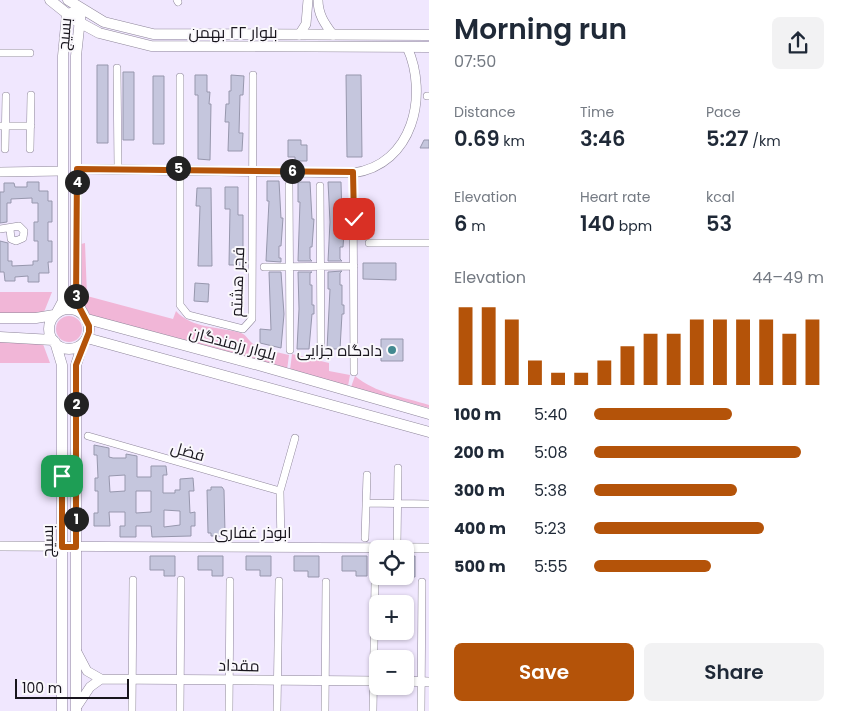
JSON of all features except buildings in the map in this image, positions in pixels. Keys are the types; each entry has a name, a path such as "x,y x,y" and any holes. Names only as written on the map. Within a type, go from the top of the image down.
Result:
{"main road":[{"name":"بلوار ۲۲ بهمن","path":"50,0 67,14 99,33 151,46 429,47"},
{"name":"بلوار ۲۲ بهمن","path":"68,0 81,10 104,22 153,34 429,35"},
{"name":"بسیج","path":"55,315 63,301 63,56 67,14 81,10 76,56 76,301 85,317"},
{"path":"0,318 36,318 55,315 70,308 85,317 89,326 85,341 69,348 54,341 0,337"},
{"path":"54,341 50,327 55,315"},
{"name":"بلوار رزمندگان","path":"85,317 258,364 429,414"},
{"name":"بسیج","path":"54,341 62,365 62,711"},
{"name":"بسیج","path":"76,710 76,365 85,341"},
{"name":"بلوار رزمندگان","path":"85,341 429,432"}],"street":[{"path":"299,35 306,24 308,0"},
{"path":"318,0 318,9 333,35"},
{"path":"407,47 416,56 424,73"},
{"path":"0,53 30,53"},
{"path":"117,68 118,168"},
{"path":"252,170 254,75"},
{"path":"180,77 180,168"},
{"path":"30,149 31,95"},
{"path":"5,149 3,126 6,96"},
{"path":"77,169 180,168 367,171 400,152 415,136 421,123"},
{"path":"3,126 31,126"},
{"name":"فجر هشتم","path":"180,168 180,306 183,311 236,329 249,325 252,319 252,170"},
{"path":"0,172 63,171"},
{"path":"353,172 354,372"},
{"path":"289,186 290,350"},
{"path":"320,186 321,355"},
{"path":"0,229 10,229 19,226 25,233 18,241 10,238 0,238"},
{"path":"10,229 10,238"},
{"path":"369,243 429,243"},
{"path":"264,266 354,266"},
{"name":"فضل","path":"88,436 280,491"},
{"path":"281,546 280,491 294,438"},
{"path":"397,540 398,468"},
{"path":"365,538 366,475"},
{"path":"366,503 429,504"},
{"path":"0,546 62,547"},
{"name":"ابوذر غفاری","path":"62,547 369,547"},
{"name":"ابوذر غفاری","path":"414,548 429,548"},
{"path":"132,711 133,580"},
{"path":"180,711 181,580"},
{"path":"229,711 230,581"},
{"path":"278,711 279,581"},
{"path":"325,711 326,582"},
{"path":"421,711 425,682 422,582"},
{"path":"375,585 376,650"},
{"path":"76,649 87,671 101,679 90,687 76,710"},
{"name":"مقداد","path":"101,679 369,681"},
{"path":"373,711 375,695"}],"shaded area":[{"path":"85,243 87,296 173,319 176,311 182,317 198,324 241,333 259,347 289,355 287,370 90,315 82,301 81,244"},
{"path":"0,292 52,292 44,312 0,318"},
{"path":"69,316 78,320 82,329 78,338 69,342 60,338 56,329 60,320"},
{"path":"0,338 43,344 50,363 0,363"},
{"path":"292,354 329,363 329,371 350,375 348,386 290,370"},
{"path":"355,376 371,387 429,405 429,408 351,387"}],"place":[{"name":"دادگاه جزایی","path":"392,350"}],"route":[{"path":"62,476 62,547 76,547 76,365 83,343 89,332 87,319 76,301 77,169 180,168 353,172 354,219"}]}
